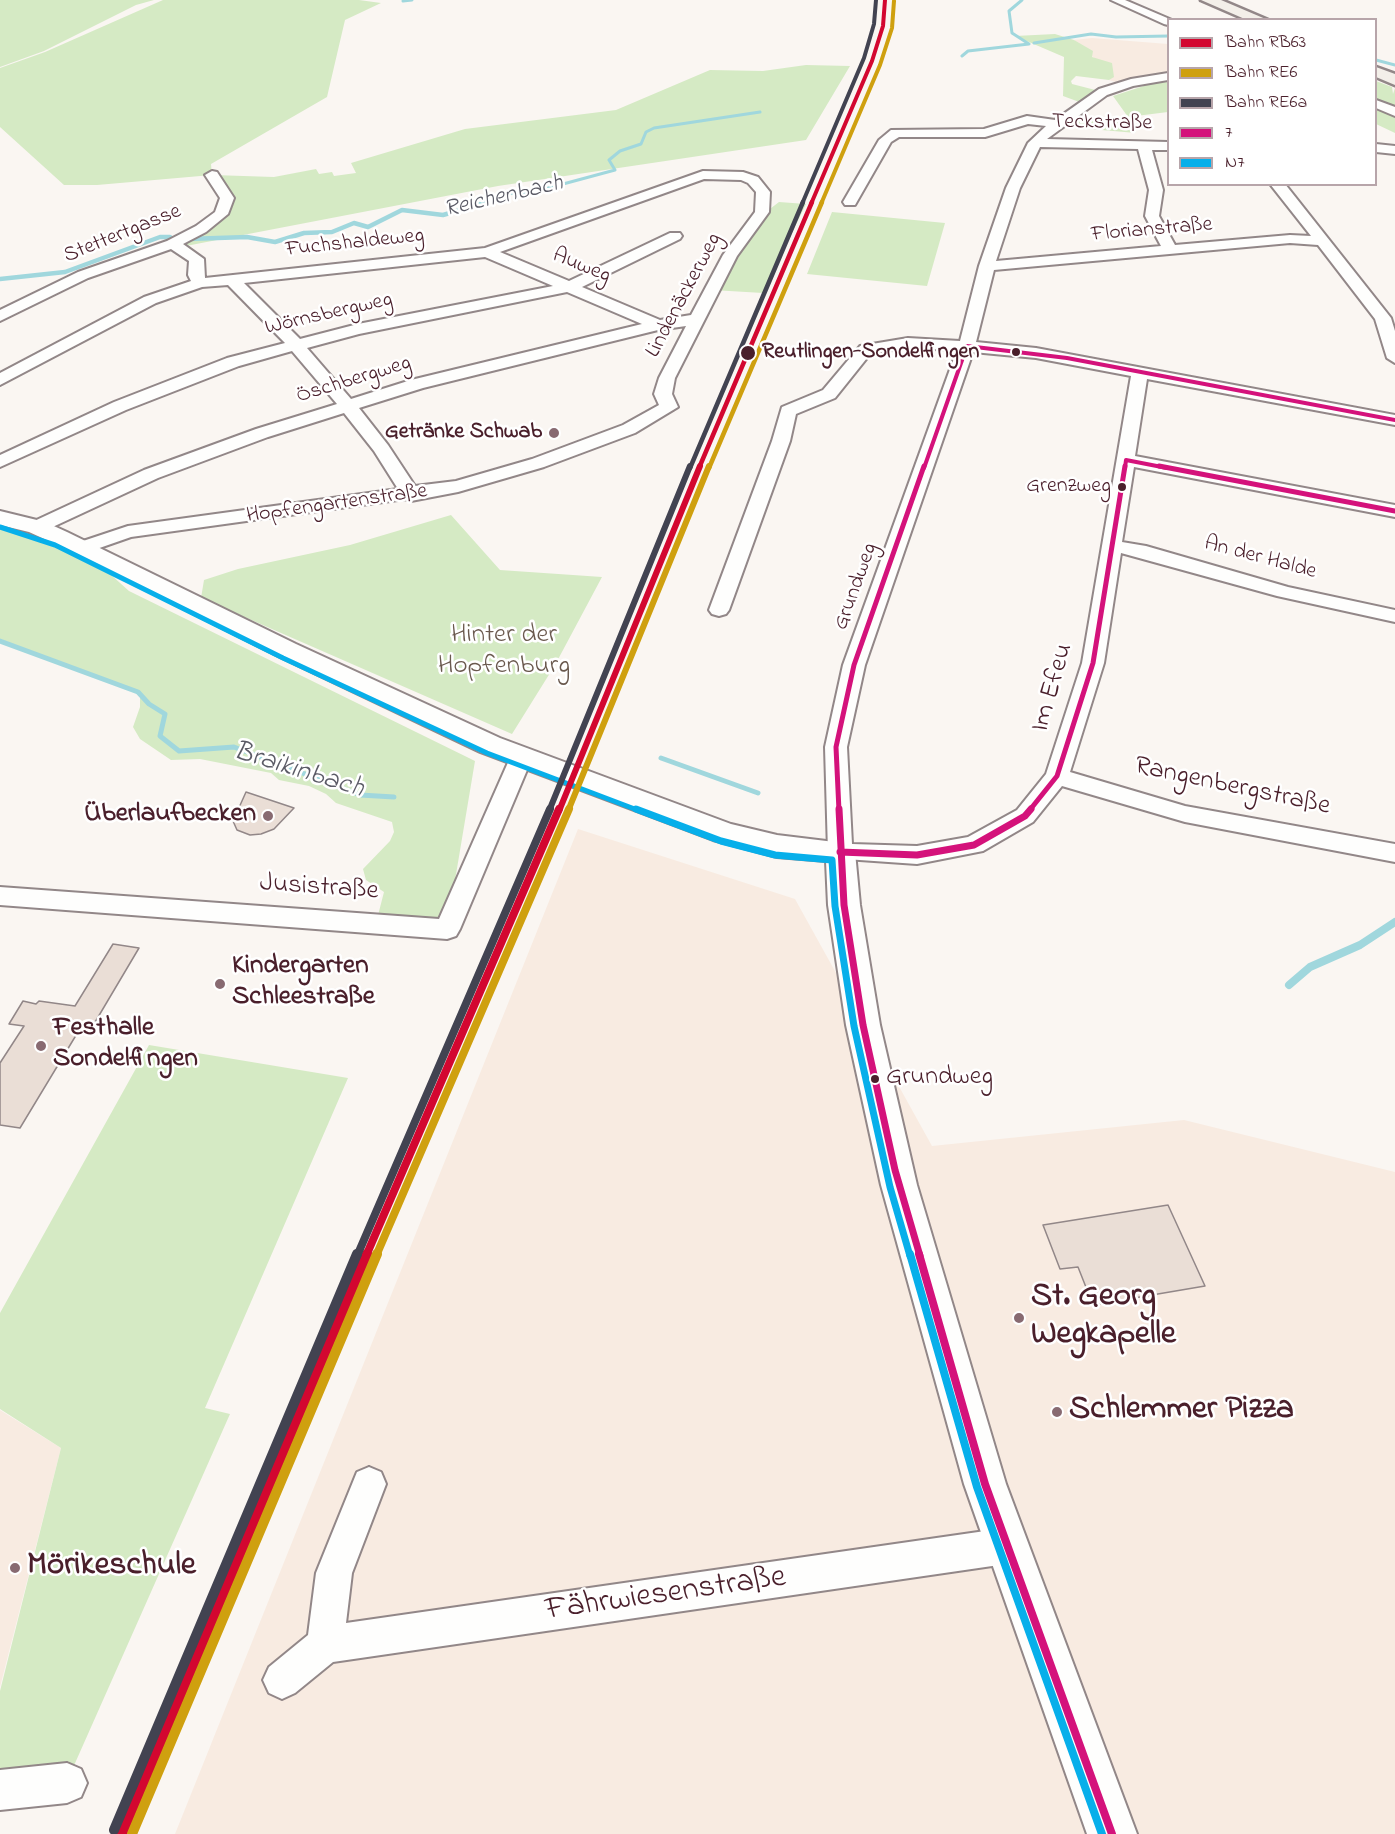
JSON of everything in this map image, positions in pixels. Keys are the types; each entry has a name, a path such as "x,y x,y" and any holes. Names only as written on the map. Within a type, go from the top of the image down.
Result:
{"highway":[{"path":"1202,1 1238,18"},
{"path":"1202,1 1255,18"},
{"path":"1377,64 1395,72"},
{"path":"1377,72 1395,80"}],"street":[{"path":"1116,0 1167,22"},
{"path":"1035,143 1057,124 1103,92 1131,83 1167,77"},
{"path":"1377,104 1395,112"},
{"path":"850,202 886,140 896,133 985,133 1027,120 1057,124"},
{"name":"Teckstraße","path":"1035,143 1167,146"},
{"name":"Grundweg","path":"840,852 836,747 854,665 967,346 987,266 1013,188 1035,143"},
{"path":"1144,146 1156,190 1152,216 1171,250"},
{"path":"1377,148 1395,150"},
{"name":"Stettertgasse","path":"0,316 83,275 172,244 221,214 227,198 212,175"},
{"name":"Fuchshaldeweg","path":"0,380 150,300 200,283 486,252 703,175 732,175 753,180 763,192 762,212"},
{"path":"1279,186 1320,241 1389,318 1395,358"},
{"name":"Lindenäckerweg","path":"669,407 663,394 667,378 730,255 762,212"},
{"name":"Wörnsbergweg","path":"0,462 120,406 233,362 295,344 569,286 675,236"},
{"name":"Florianstraße","path":"987,266 1290,239 1320,241"},
{"path":"172,244 197,259 196,275 200,283"},
{"name":"Auweg","path":"486,252 569,286 685,342"},
{"path":"232,280 295,344 350,407 382,449 411,495"},
{"name":"Öschbergweg","path":"37,527 151,474 262,433 417,384 653,327 697,319"},
{"path":"719,610 781,441 788,411 829,394 866,349 908,343 967,346 1057,356 1395,420"},
{"name":"Im Efeu","path":"840,852 917,855 974,845 1025,816 1058,776 1089,684 1140,372"},
{"name":"Hopfengartenstraße","path":"81,548 128,532 411,495 458,486 538,463 604,440 669,407"},
{"path":"1126,460 1395,511"},
{"path":"0,518 37,527 406,708 521,758 724,833 777,846 840,852 844,904 876,1091 899,1185 982,1473 1006,1546 1112,1834"},
{"name":"An der Halde","path":"1112,546 1139,550 1284,592 1395,616"},
{"name":"Jusistraße","path":"0,896 447,928 521,758"},
{"name":"Rangenbergstraße","path":"1058,776 1185,814 1395,853"},
{"path":"282,1680 325,1645 334,1573 369,1484"},
{"name":"Fährwiesenstraße","path":"325,1645 1006,1546"},
{"path":"0,1791 67,1783"}],"shaded area":[{"path":"1092,38 1167,44 1167,75 1122,84 1109,80 1114,76 1074,40"},
{"path":"578,829 795,899 932,1146 1184,1120 1395,1172 1395,1834 175,1834"},
{"name":"Mörikeschule","path":"0,1410 61,1448 0,1687"}],"green space":[{"path":"0,0 154,0 136,5 44,51 0,67"},
{"path":"163,0 359,0 381,3 345,20 327,97 211,164 212,175 97,185 64,185 0,127 0,68 45,52"},
{"path":"1055,34 1074,40 1093,51 1092,57 1112,63 1114,77 1109,80 1076,76 1071,81 1072,84 1103,92 1082,103 1063,96 1064,57 1015,36"},
{"path":"806,65 850,66 806,140 498,186 139,255 165,245 215,215 222,202 213,175 274,177 316,169 319,174 332,172 334,176 356,173 351,163 465,129 616,110 710,70 763,71"},
{"path":"1377,81 1392,87 1393,94 1395,88 1395,110 1377,103"},
{"path":"1167,82 1167,112 1128,117 1113,96 1153,83"},
{"path":"1377,107 1395,115 1395,133 1377,124"},
{"path":"1079,118 1128,123 1136,133 1067,127"},
{"path":"779,202 806,204 763,293 712,290 766,212"},
{"path":"832,212 945,223 927,286 807,274"},
{"name":"Hinter der Hopfenburg","path":"451,515 500,570 602,577 555,665 512,734 201,598 204,580 238,569 350,545"},
{"path":"0,518 81,548 129,591 475,761 447,928 376,923 384,892 366,880 363,869 390,841 394,832 392,822 336,803 326,794 309,786 279,780 271,773 200,759 171,760 140,739 133,727 140,707 140,692 0,639"},
{"path":"149,1045 348,1078 205,1408 230,1414 68,1779 0,1786 0,1691 61,1448 0,1409 0,1313"}],"building":[{"name":"Überlaufbecken","path":"246,792 294,808 274,829 250,835 237,830 233,821"},
{"name":"Festhalle Sondelfingen","path":"113,944 139,948 91,1029 81,1027 20,1128 0,1125 0,1063 24,1026 9,1024 23,1001 75,1006"},
{"path":"1168,1205 1205,1286 1093,1305 1078,1267 1060,1269 1043,1225"}],"waterway":[{"path":"403,1 412,0"},
{"name":"Reichenbach","path":"962,56 968,51 1029,44 1012,33 1009,11 1022,0"},
{"name":"Reichenbach","path":"1034,43 1091,34 1116,37 1167,36"},
{"name":"Reichenbach","path":"1377,60 1395,65"},
{"name":"Reichenbach","path":"484,204 511,193 526,194 615,170 609,160 620,151 641,144 646,132 654,128 760,112"},
{"name":"Reichenbach","path":"188,239 247,237 275,242 304,233 332,232 354,223 368,227 402,210 443,215 488,202"},
{"name":"Reichenbach","path":"0,279 65,272 160,237 170,237"},
{"name":"Braikinbach","path":"0,641 138,692 149,704 165,714 160,736 179,751 234,747 360,795 394,797"},
{"name":"Braikinbach","path":"661,758 758,793"},
{"path":"1289,985 1310,967 1360,945 1395,922"}],"rail line":[{"name":"RE6a","path":"114,1830 420,1106 583,733 687,474 864,58 874,24 876,0"},
{"name":"RB63","path":"122,1834 428,1110 591,736 695,478 872,61 883,26 885,0"},
{"name":"RE6","path":"132,1834 436,1114 599,740 703,481 880,65 892,28 894,1"}],"transit line":[{"name":"7","path":"1112,1834 985,1484 895,1170 863,1025 844,905 836,747 854,665 967,346 1067,358 1395,420"},
{"name":"7","path":"840,852 917,855 974,845 1025,816 1057,776 1093,663 1126,460 1395,511"},
{"name":"N7","path":"0,527 34,536 55,545 283,658 487,753 721,841 775,855 832,860 835,906 854,1026 890,1187 977,1487 1102,1834"}],"place":[{"name":"Reutlingen-Sondelfingen","path":"748,353"},
{"name":"Getränke Schwab","path":"554,433"},
{"name":"Grenzweg","path":"1122,487"},
{"name":"Überlaufbecken","path":"268,816"},
{"name":"Kindergarten Schleestraße","path":"220,984"},
{"name":"Festhalle Sondelfingen","path":"41,1046"},
{"name":"Grundweg","path":"875,1079"},
{"name":"St. Georg Wegkapelle","path":"1019,1318"},
{"name":"Schlemmer Pizza","path":"1057,1412"},
{"name":"Mörikeschule","path":"15,1568"}]}
